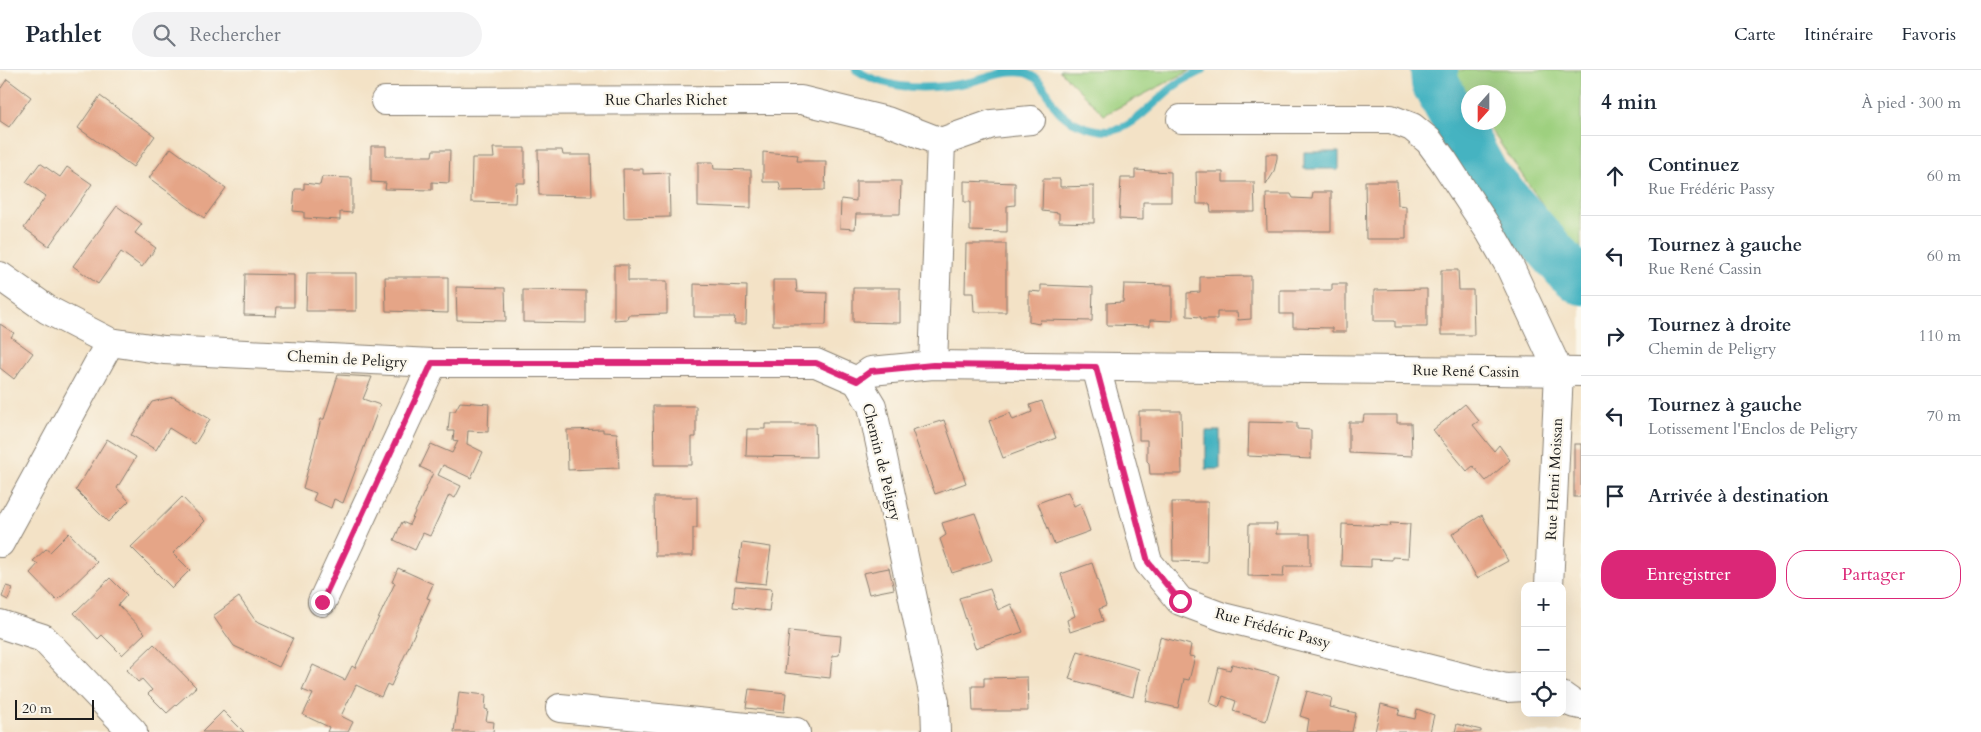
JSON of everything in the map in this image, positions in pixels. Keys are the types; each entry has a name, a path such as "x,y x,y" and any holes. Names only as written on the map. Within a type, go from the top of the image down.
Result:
{"street":[{"name":"Rue Charles Richet","path":"385,101 800,100 887,121 941,142"},
{"path":"1181,119 1391,119 1412,127 1429,140 1490,232 1527,302 1570,372"},
{"path":"933,365 941,142 992,124 1032,120"},
{"name":"Chemin de Peligry","path":"0,276 48,310 110,342 164,350 432,363 816,363 857,381 872,406 935,702 936,732"},
{"path":"0,542 110,342"},
{"path":"322,602 432,363"},
{"name":"Rue René Cassin","path":"857,381 871,371 933,365 1570,372"},
{"name":"Rue Frédéric Passy","path":"1096,367 1148,562 1180,601 1223,617 1506,688 1521,686"},
{"name":"Rue Henri Moissan","path":"1549,582 1570,372"},
{"path":"0,624 43,638 133,732"},
{"path":"1566,699 1572,703 1581,705"},
{"path":"560,708 796,732"}],"green space":[{"path":"1059,70 1191,70 1104,115"},
{"path":"1445,70 1581,70 1581,260 1491,130 1506,130 1506,85 1461,85 1461,88"}],"water":[{"path":"1304,152 1339,152 1339,169 1337,171 1333,169 1304,169"},
{"path":"1206,431 1220,431 1220,469 1206,469"}],"building":[{"path":"7,79 31,97 9,127 0,121 0,87"},
{"path":"100,96 155,136 133,167 78,128"},
{"path":"371,146 386,146 386,156 432,156 433,150 450,150 449,183 432,182 432,190 385,189 386,183 371,182"},
{"path":"171,148 226,188 204,218 149,178"},
{"path":"493,148 525,148 525,183 516,183 515,203 471,202 472,158 494,158"},
{"path":"538,150 562,150 563,155 591,155 592,196 539,195"},
{"path":"763,152 798,155 797,161 826,161 825,190 781,191 779,182 763,182"},
{"path":"1266,154 1277,154 1277,158 1274,172 1266,185"},
{"path":"698,162 713,162 714,169 751,170 751,208 698,206"},
{"path":"40,163 60,177 67,167 92,184 49,246 24,228 46,196 26,182"},
{"path":"623,169 643,169 643,174 669,173 670,217 624,218"},
{"path":"1135,170 1171,172 1171,202 1143,202 1143,220 1119,219 1121,178 1135,178"},
{"path":"1196,172 1223,172 1223,182 1254,182 1255,212 1211,212 1210,204 1197,204"},
{"path":"322,177 352,178 352,213 340,212 340,220 304,218 304,212 293,211 295,189 304,189 304,183 320,185"},
{"path":"1043,179 1060,179 1060,187 1094,186 1094,223 1059,222 1059,213 1042,211"},
{"path":"856,181 901,181 900,214 856,214 855,229 840,228 841,199 856,201"},
{"path":"964,181 1015,183 1015,205 1007,206 1007,232 970,231 970,202 964,202"},
{"path":"1365,181 1397,181 1398,205 1406,206 1406,239 1366,239"},
{"path":"1313,192 1331,192 1331,231 1267,231 1266,194 1291,194 1293,198 1312,199"},
{"path":"117,206 142,224 135,233 156,248 142,267 121,252 98,284 73,266"},
{"path":"966,244 1006,244 1006,312 974,312 973,293 965,293"},
{"path":"614,265 628,265 628,281 667,281 667,314 628,315 627,319 614,320"},
{"path":"1441,270 1458,270 1459,290 1473,290 1474,335 1441,335"},
{"path":"307,273 356,273 356,311 306,311"},
{"path":"245,274 294,275 294,307 277,307 276,316 244,315"},
{"path":"1251,276 1251,319 1238,320 1237,312 1217,312 1217,319 1201,319 1201,317 1187,316 1187,293 1200,292 1200,277"},
{"path":"385,277 448,277 448,313 386,311"},
{"path":"773,280 796,280 797,292 827,293 826,325 773,325"},
{"path":"694,284 747,286 746,324 734,324 735,317 694,317"},
{"path":"1124,284 1172,285 1172,321 1150,320 1150,326 1107,325 1107,303 1123,302"},
{"path":"1332,284 1346,284 1346,332 1332,332 1332,328 1293,327 1293,314 1280,314 1280,290 1332,290"},
{"path":"1041,285 1093,287 1092,321 1040,320 1039,324 1029,322 1029,291 1041,292"},
{"path":"456,287 505,288 506,321 457,320"},
{"path":"853,288 900,288 900,323 853,322"},
{"path":"1427,289 1427,327 1395,327 1395,321 1374,321 1374,290"},
{"path":"523,290 586,291 586,323 523,322"},
{"path":"0,324 14,333 11,337 33,353 14,379 0,368"},
{"path":"338,375 372,377 363,399 380,405 343,503 334,499 331,508 313,500 316,493 303,488 321,419 324,419"},
{"path":"173,397 210,419 195,444 169,428 156,450 131,435 152,402"},
{"path":"1042,401 1056,438 1003,458 989,421 1010,413 1013,420 1032,412 1030,405"},
{"path":"460,402 489,404 488,432 468,431 467,444 483,452 471,478 443,465 438,475 461,486 455,498 449,495 430,536 423,533 415,550 394,540 402,522 409,525 433,473 420,467 431,444 452,453 458,441 453,440 454,431 448,431 450,411 455,411"},
{"path":"1465,404 1479,421 1473,425 1494,451 1499,445 1510,460 1486,481 1473,466 1467,471 1433,430"},
{"path":"653,406 696,406 696,437 692,437 692,465 654,465"},
{"path":"1139,411 1181,411 1182,474 1150,474 1147,461 1147,440 1139,440"},
{"path":"1364,415 1397,415 1397,423 1411,423 1412,456 1349,453 1349,422 1363,422"},
{"path":"944,420 966,483 935,494 912,430"},
{"path":"1249,422 1297,423 1297,429 1311,430 1311,459 1248,456"},
{"path":"765,424 815,424 816,457 746,456 747,429 765,429"},
{"path":"603,429 603,432 617,433 619,468 568,470 567,430"},
{"path":"107,439 136,457 117,488 129,501 108,522 76,490"},
{"path":"1574,444 1581,444 1581,497 1574,497"},
{"path":"1068,492 1074,506 1080,503 1090,531 1054,544 1038,503"},
{"path":"182,497 205,521 173,553 190,570 172,588 131,547"},
{"path":"654,497 697,497 697,528 693,528 693,556 655,556"},
{"path":"1172,502 1208,502 1207,562 1173,561"},
{"path":"975,513 993,560 952,573 940,539 946,535 942,523"},
{"path":"1482,515 1508,561 1477,578 1452,534"},
{"path":"1390,523 1410,524 1408,558 1392,557 1392,560 1371,559 1371,567 1341,566 1342,524 1391,526"},
{"path":"1249,524 1277,524 1276,534 1310,534 1310,566 1284,566 1283,577 1248,576"},
{"path":"69,533 97,562 57,601 30,573 38,564 33,561 46,549 50,552"},
{"path":"742,543 771,547 766,584 736,581"},
{"path":"1092,563 1106,606 1099,609 1103,621 1070,632 1067,620 1075,616 1061,574"},
{"path":"398,568 433,584 427,598 430,599 391,686 387,684 381,697 356,685 341,716 353,722 348,732 327,732 329,727 303,715 313,694 302,690 313,665 345,680 352,666 355,668 395,583 392,582"},
{"path":"889,568 894,589 869,594 863,573"},
{"path":"110,578 127,595 118,605 145,633 122,655 102,635 98,639 74,613"},
{"path":"6,586 13,588 8,600 2,597"},
{"path":"735,586 772,589 769,611 733,607"},
{"path":"990,589 998,610 1011,604 1023,632 975,648 959,598"},
{"path":"239,597 255,620 293,638 279,667 234,646 213,616"},
{"path":"789,631 841,636 839,655 832,656 830,678 785,673"},
{"path":"1160,637 1191,645 1189,656 1195,657 1189,680 1184,679 1178,708 1146,701"},
{"path":"154,644 196,687 167,713 148,694 152,690 142,679 138,682 127,670"},
{"path":"1078,651 1139,669 1133,697 1069,679"},
{"path":"1232,664 1279,676 1266,721 1233,711 1236,701 1223,696 1219,707 1210,703 1219,667 1230,670"},
{"path":"1027,677 1028,711 973,711 972,686 984,686 984,678"},
{"path":"749,689 786,693 784,712 746,708"},
{"path":"1307,691 1332,698 1330,707 1356,713 1352,732 1307,732 1309,719 1300,716"},
{"path":"459,692 486,695 485,709 488,710 486,721 494,722 493,732 454,732"},
{"path":"1381,704 1400,709 1398,715 1415,719 1417,709 1434,715 1430,732 1375,732"},
{"path":"223,711 244,732 202,732"},
{"path":"1457,724 1481,730 1481,732 1455,732"}],"waterway":[{"path":"856,70 882,82 911,87 956,85 1004,73 1025,73 1041,83 1061,114 1073,122 1101,131 1118,129 1127,125 1176,85 1203,70"},
{"path":"1422,70 1435,83"},
{"path":"1434,70 1435,83 1485,175 1568,270 1581,281"}],"route":[{"path":"322,602 432,363 816,363 857,381 871,371 933,365 1096,367 1148,562 1180,601"}]}
